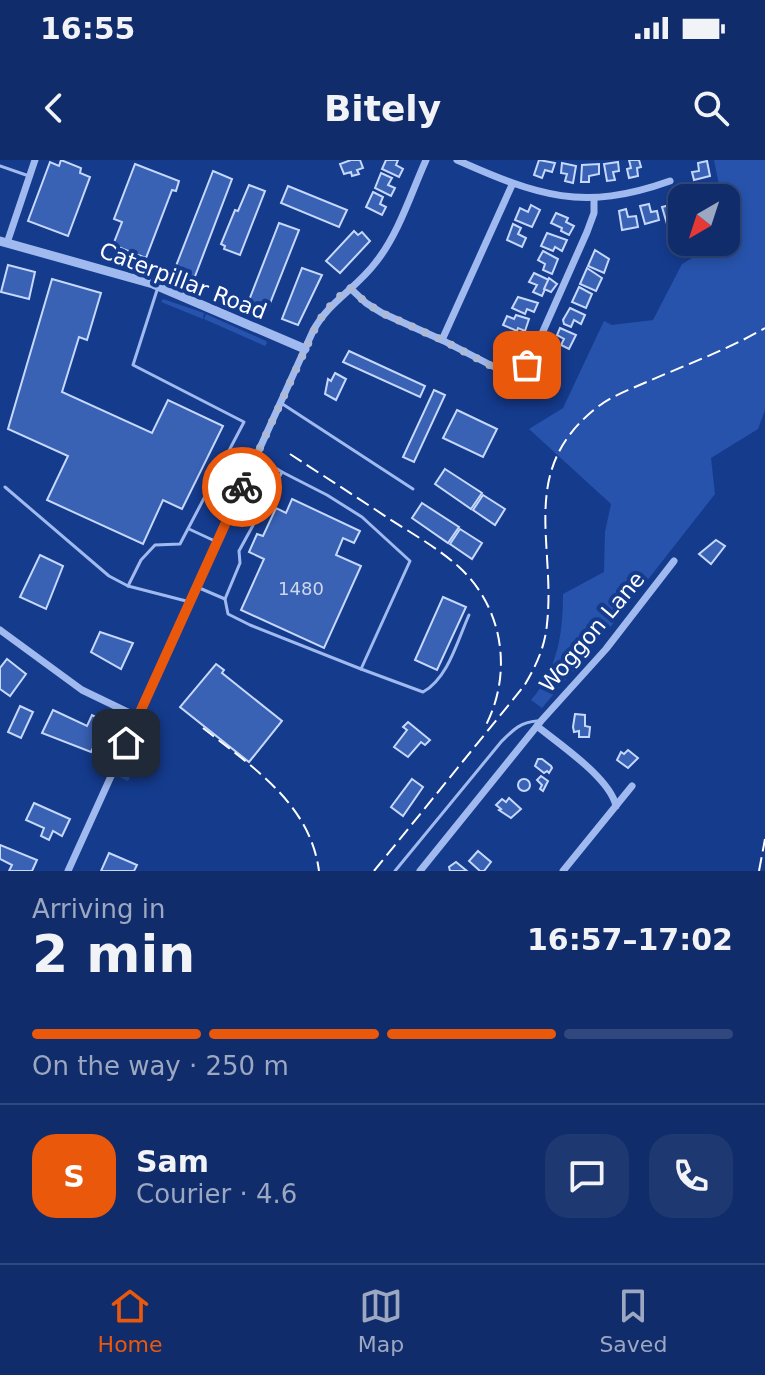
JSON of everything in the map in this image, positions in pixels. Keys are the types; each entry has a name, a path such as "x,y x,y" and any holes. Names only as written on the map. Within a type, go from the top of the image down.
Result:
{"street":[{"path":"3,242 35,160"},
{"path":"68,871 318,322 328,308 371,269 386,247 426,160"},
{"path":"457,160 512,185 554,196 594,198 631,193 670,181"},
{"path":"442,340 512,185"},
{"path":"350,288 371,307 506,373 513,373 523,369 532,356 587,232 594,213 594,198"},
{"name":"Caterpillar Road","path":"3,242 158,286 305,349"},
{"name":"Woggon Lane","path":"420,871 539,724 606,649 674,561"},
{"path":"0,630 82,690 138,717"},
{"name":"Woggon Lane","path":"539,724 602,781 614,796 616,806"},
{"path":"563,871 632,786"}],"lane":[{"path":"0,166 29,176"},
{"path":"128,586 141,560 155,545 180,544 244,422 133,365 158,286"},
{"path":"281,403 413,489"},
{"path":"257,456 362,517 410,561 361,669"},
{"path":"282,472 239,551 240,563 225,599 228,614 423,692 440,677 469,615"},
{"path":"5,487 109,576 128,586 190,602"},
{"path":"189,529 217,542"},
{"path":"197,587 225,599"},
{"path":"395,871 501,742 517,726 528,722 539,724"}],"shaded area":[{"path":"714,160 765,160 765,410 758,429 711,458 715,494 542,708 531,700 547,676 557,650 563,594 604,572 605,532 611,504 529,429 563,408 604,321 612,325 653,320 682,264 696,256 740,256 740,184 719,184"},
{"path":"163,299 204,313 203,319 161,302"},
{"path":"206,314 267,343 265,346 204,319"},
{"path":"134,745 143,749 128,781 119,777"}],"building":[{"path":"61,160 81,168 80,173 90,177 68,236 28,221 50,162 59,166"},
{"path":"360,160 363,168 357,170 359,174 344,174 340,164"},
{"path":"386,160 398,160 396,165 403,169 399,177 382,169"},
{"path":"539,160 555,163 552,172 545,170 542,178 534,175"},
{"path":"629,160 639,160 641,167 637,168 638,176 629,178"},
{"path":"707,161 710,176 694,180 692,172 699,171 698,163"},
{"path":"618,162 619,171 613,172 615,180 607,181 604,164"},
{"path":"562,163 576,166 573,183 565,181 567,174 561,173"},
{"path":"135,164 179,181 176,191 172,190 146,258 113,245 122,222 114,219"},
{"path":"599,164 599,174 589,176 589,182 581,182 582,165"},
{"path":"213,171 232,179 194,279 174,271"},
{"path":"381,173 392,178 388,185 395,188 391,196 375,188"},
{"path":"249,185 265,191 240,255 224,249 225,246 221,244"},
{"path":"288,186 347,210 339,227 281,203"},
{"path":"373,192 383,197 380,204 386,207 382,215 366,207"},
{"path":"649,204 651,212 657,211 659,220 645,224 640,206"},
{"path":"531,205 540,210 532,227 515,220 520,208 528,212"},
{"path":"668,206 667,224 662,207"},
{"path":"626,209 628,217 636,216 638,227 622,230 619,211"},
{"path":"556,213 568,218 566,222 574,226 569,235 551,223"},
{"path":"279,223 299,230 267,311 248,303"},
{"path":"513,224 521,228 518,234 526,238 522,247 507,240"},
{"path":"354,231 358,235 362,232 370,241 340,273 326,261"},
{"path":"547,233 567,240 562,251 541,246"},
{"path":"595,250 609,259 604,273 588,266"},
{"path":"543,251 558,259 552,274 543,270 545,264 538,260"},
{"path":"8,265 35,272 29,299 1,292"},
{"path":"302,268 322,275 298,325 282,319"},
{"path":"587,268 602,278 596,291 580,284"},
{"path":"534,273 549,280 542,296 533,292 537,285 529,282"},
{"path":"549,278 557,284 551,292 544,289"},
{"path":"52,279 101,293 87,340 79,337 62,392 152,433 168,400 223,426 182,509 163,500 143,544 47,500 68,456 8,429"},
{"path":"579,287 592,294 586,308 572,302"},
{"path":"518,297 538,303 534,312 527,309 525,314 512,308"},
{"path":"570,308 585,315 581,324 574,320 571,327 564,324"},
{"path":"516,315 529,319 525,331 503,325 507,316 514,319"},
{"path":"560,328 576,335 569,349 561,345 564,339 557,335"},
{"path":"349,351 425,386 420,397 343,362"},
{"path":"335,373 346,379 336,400 325,394 328,379 331,381"},
{"path":"434,390 445,395 414,462 403,457"},
{"path":"457,410 497,429 483,457 443,438"},
{"path":"445,469 482,493 471,509 435,484"},
{"path":"483,495 505,509 495,525 473,510"},
{"path":"292,499 360,531 354,543 343,538 336,555 361,566 324,648 241,610 264,559 249,552 257,534 263,536 276,508 286,513"},
{"path":"422,503 459,527 448,543 412,518"},
{"path":"460,529 482,543 472,559 450,544"},
{"path":"716,540 725,546 711,564 699,554"},
{"path":"40,555 63,566 46,609 20,597"},
{"path":"443,597 466,607 437,670 415,660"},
{"path":"100,632 133,643 121,669 91,652"},
{"path":"7,659 26,674 10,696 0,689 0,668"},
{"path":"216,664 224,670 222,673 282,721 249,762 180,707"},
{"path":"20,706 33,712 21,738 8,732"},
{"path":"53,710 87,726 92,715 98,718 95,723 109,730 102,745 96,742 91,752 42,733"},
{"path":"575,714 585,715 585,726 590,727 589,737 579,737 579,731 574,732"},
{"path":"408,722 430,740 425,745 421,742 408,757 394,747 407,730 403,727"},
{"path":"628,750 638,758 628,768 617,760 621,752 624,754"},
{"path":"538,759 551,766 549,773 535,766"},
{"path":"541,776 548,781 543,791 537,780"},
{"path":"412,779 423,787 403,816 391,807"},
{"path":"524,779 530,785 524,791 518,785"},
{"path":"509,798 521,809 511,818 496,805 502,799 506,802"},
{"path":"34,803 70,819 62,836 53,831 49,840 41,836 44,828 26,820"},
{"path":"0,845 37,860 32,871 9,871 12,865 0,859"},
{"path":"478,851 491,862 484,871 469,861"},
{"path":"109,853 137,865 134,871 101,871"},
{"path":"456,862 467,871 450,871 449,867"}],"railway":[{"path":"374,871 524,686 536,664 547,624 548,483 556,457 571,433 595,409 614,397 723,350 765,328"},
{"path":"290,454 433,547 474,583 494,621 501,662 499,684 486,725"},
{"path":"203,728 259,772 291,806 304,825 319,871"},
{"path":"759,871 765,839"}],"way so far":[{"path":"242,487 318,322 334,301 350,288 382,313 499,370 513,373 527,365"}],"route":[{"path":"126,743 242,487"}]}
